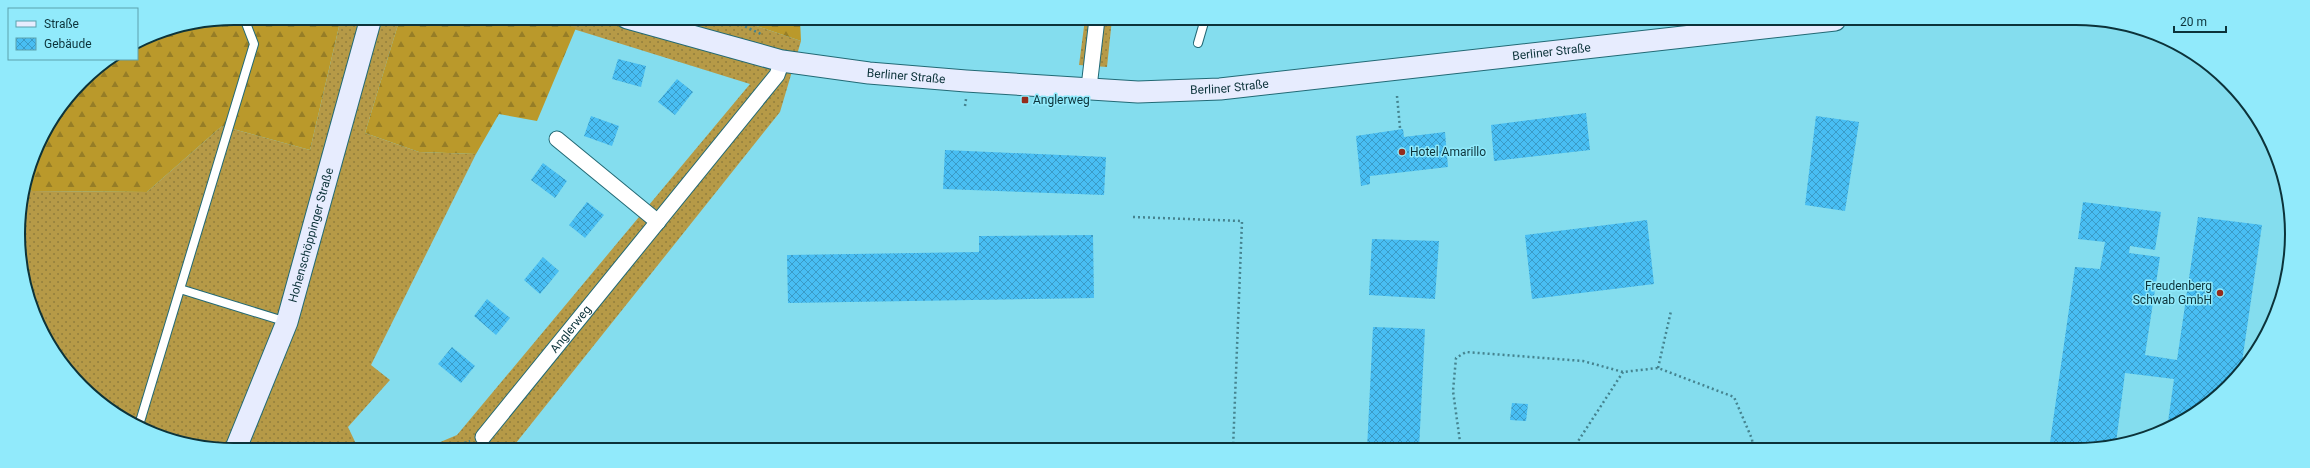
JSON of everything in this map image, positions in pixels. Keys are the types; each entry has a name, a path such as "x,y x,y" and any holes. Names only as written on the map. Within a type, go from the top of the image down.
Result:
{"main road":[{"name":"Hohenschöppinger Straße","path":"238,443 288,322 369,25"},
{"name":"Berliner Straße","path":"653,25 782,61 869,73 959,81 1138,92 1220,89 1790,25"}],"street":[{"path":"1089,88 1096,25"},
{"name":"Anglerweg","path":"483,437 777,75 782,61"},
{"path":"557,139 658,222"}],"lane":[{"path":"141,420 254,44 247,25"},
{"path":"1198,43 1203,25"},
{"path":"180,289 288,322"}],"path":[{"path":"742,25 769,37"},
{"path":"1397,96 1400,128"},
{"path":"1133,217 1242,221 1233,443"},
{"path":"1658,368 1671,311"},
{"path":"1460,443 1453,391 1456,358 1466,352 1583,360 1623,372 1658,368 1734,397 1752,443"},
{"path":"1577,443 1623,372"},
{"path":"465,443 483,437"}],"shaded area":[{"path":"339,25 398,25 365,133 419,152 476,154 371,365 390,380 348,427 356,443 220,443 193,439 167,432 129,415 107,400 86,382 68,361 53,338 41,314 32,288 25,248 25,220 30,190 147,192 222,126 310,150"},
{"path":"560,25 754,25 801,41 780,112 516,443 438,443 457,435 750,84"},
{"path":"1084,25 1111,25 1107,67 1079,65"}],"green space":[{"path":"220,25 339,25 310,150 222,126 147,192 30,190 32,180 41,154 53,129 68,107 86,86 118,60 138,60 138,49 154,41 180,32"},
{"path":"398,25 565,25 576,28 537,121 499,114 476,154 419,152 365,133"},
{"path":"754,25 800,25 801,41"}],"building":[{"path":"618,59 646,66 641,87 612,79"},
{"path":"677,79 693,92 675,115 658,102"},
{"path":"1586,113 1590,150 1494,161 1491,125"},
{"path":"591,116 619,126 612,146 584,136"},
{"path":"1816,116 1859,122 1845,211 1805,205"},
{"name":"Hotel Amarillo","path":"1403,129 1404,137 1445,132 1448,167 1370,176 1370,184 1361,186 1356,136"},
{"path":"945,150 1106,157 1104,195 943,189"},
{"path":"543,163 567,181 555,198 531,180"},
{"path":"587,202 604,215 585,238 569,225"},
{"path":"2083,202 2161,212 2155,250 2130,246 2129,253 2160,257 2145,355 2177,360 2198,217 2262,225 2242,361 2224,382 2192,408 2168,421 2174,379 2125,373 2117,439 2090,443 2050,443 2075,267 2100,269 2105,242 2078,239"},
{"path":"1647,220 1654,284 1532,299 1525,235"},
{"path":"1093,235 1094,298 788,303 787,255 979,252 979,236"},
{"path":"1372,239 1439,241 1435,299 1369,295"},
{"path":"543,257 559,271 540,294 524,280"},
{"path":"487,299 510,318 496,335 474,316"},
{"path":"1373,327 1425,329 1419,443 1367,443"},
{"path":"452,347 475,366 461,383 438,364"},
{"path":"1512,403 1528,404 1526,421 1510,420"}],"place":[{"name":"Anglerweg","path":"1025,100"},
{"name":"Hotel Amarillo","path":"1402,152"},
{"name":"Freudenberg Schwab GmbH","path":"2220,293"}]}
